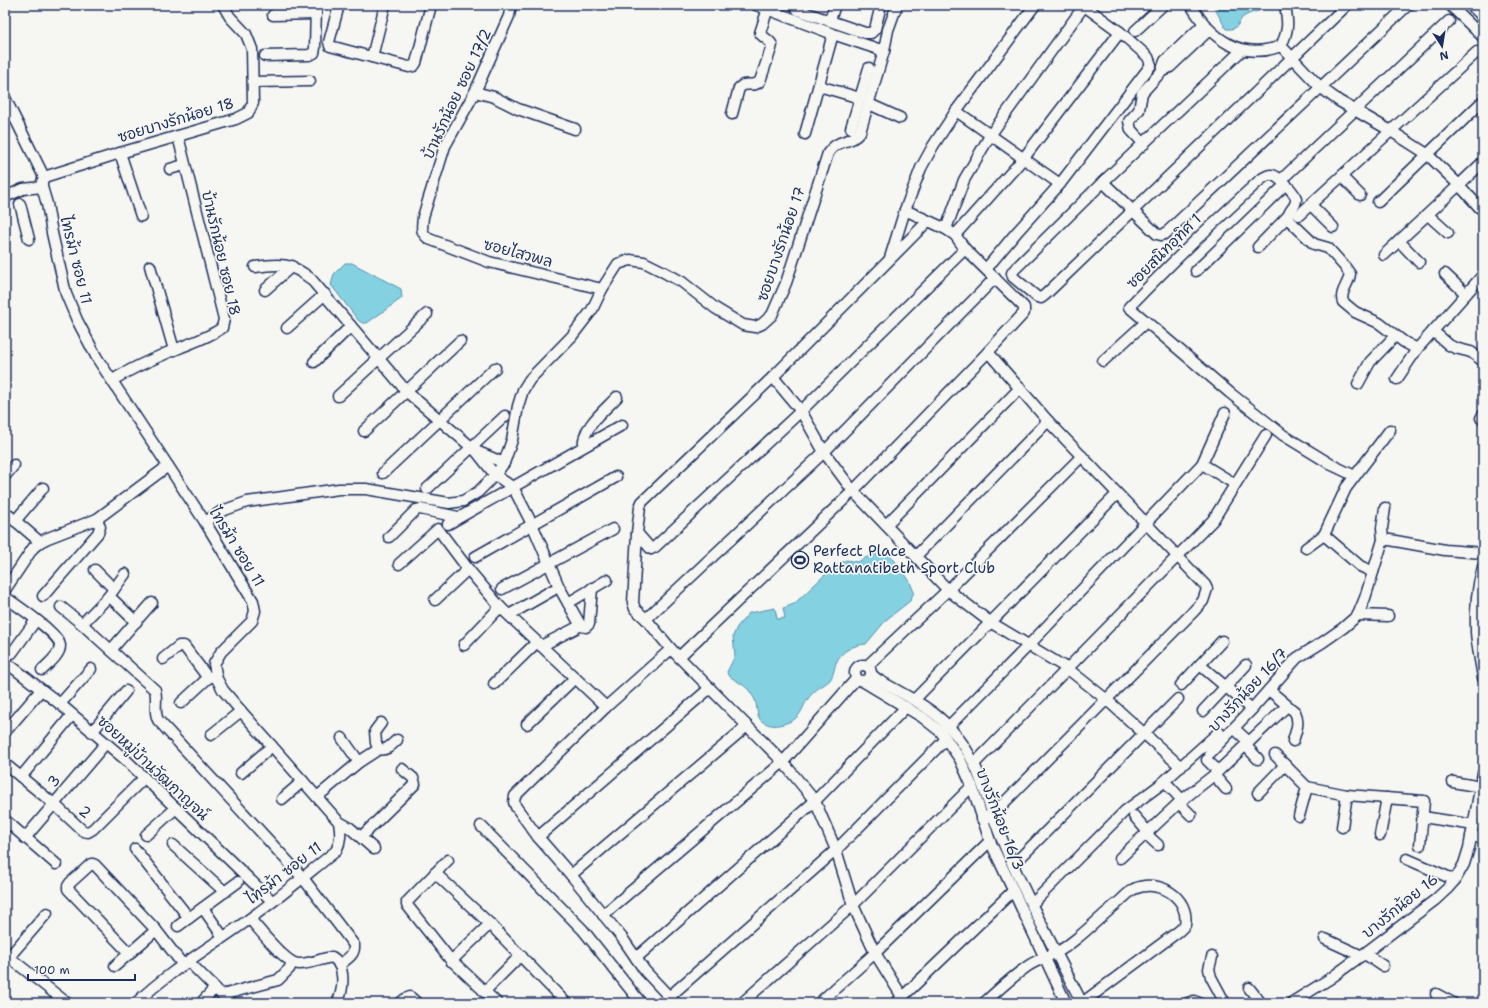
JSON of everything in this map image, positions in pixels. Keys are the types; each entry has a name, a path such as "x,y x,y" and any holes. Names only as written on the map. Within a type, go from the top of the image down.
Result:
{"street":[{"name":"ซอยบางรักน้อย 18","path":"5,197 120,153 236,120 248,113 253,103 252,49 246,34 230,18 223,5"},
{"path":"339,5 329,42 330,46 409,67 414,66 416,62 431,5"},
{"path":"372,57 385,5"},
{"name":"บ้านรักน้อย ซอย 17/2","path":"429,239 424,235 422,229 423,218 445,146 475,92 509,16 511,5"},
{"path":"756,5 768,7 833,34 884,51"},
{"path":"794,5 798,10 865,33 871,33 875,29 881,5"},
{"path":"830,20 835,5"},
{"name":"ซอยบางรักน้อย 17","path":"205,522 222,511 247,502 339,489 366,489 449,503 463,500 478,492 496,476 504,463 512,440 518,406 523,390 530,379 572,336 592,310 618,264 630,260 644,262 682,282 715,308 743,324 755,327 762,324 772,315 786,283 828,153 833,146 856,138 860,132 865,101 884,51 888,30 897,5"},
{"path":"890,259 905,210 921,168 933,146 956,112 1035,5"},
{"path":"946,229 964,180 990,134 1084,5 1120,32 1148,57 1150,65 1060,184 986,269"},
{"path":"1135,31 1163,5"},
{"path":"1191,5 1207,27 1226,42 1242,50 1258,52 1281,46 1288,28 1285,5"},
{"path":"1242,50 1103,182 1014,270 1012,273 1013,277 1037,297 1041,298 1347,5"},
{"path":"1103,182 1157,234 1161,236 1166,234 1408,5"},
{"path":"1450,5 1483,37"},
{"path":"1471,5 1483,17"},
{"path":"732,114 739,88 743,85 754,85 760,81 771,49 772,45 770,41 762,36 760,32 768,7"},
{"path":"265,56 308,55 314,53 316,48 316,10 273,15"},
{"path":"1196,271 1283,182 1449,21"},
{"path":"1144,144 1131,130 1129,121 1139,110 1142,93 1161,72 1170,67 1207,27"},
{"path":"955,235 1023,159 1120,32"},
{"path":"805,134 820,86 833,34"},
{"path":"1281,46 1320,87 1339,101 1427,154 1480,208"},
{"path":"1299,215 1477,52"},
{"path":"851,128 865,101 869,68"},
{"path":"253,82 310,81"},
{"path":"820,86 865,101 900,118"},
{"path":"475,92 494,97 518,109 575,128"},
{"name":"ไทรม้า ซอย 11","path":"5,98 43,182 52,233 66,294 77,320 97,358 113,380 205,522 253,601 254,611 252,621 220,652 214,664 212,676"},
{"path":"1378,202 1483,102"},
{"path":"956,112 990,134 1060,184"},
{"name":"บ้านรักน้อย ซอย 18","path":"113,380 122,374 174,350 214,334 222,328 224,319 184,165 178,136"},
{"path":"120,153 141,216"},
{"path":"1384,255 1483,162"},
{"path":"170,169 184,165"},
{"name":"ซอยสนิทอุทิศ 1","path":"1283,182 1272,175 1260,180 1180,254 1129,307 1230,393 1283,435 1332,465 1355,476"},
{"path":"1342,177 1360,195"},
{"path":"1258,247 1287,217 1296,200 1296,196 1283,182"},
{"path":"20,204 29,239"},
{"path":"1311,205 1333,227"},
{"path":"679,656 853,491 1024,313 1024,306 966,249 955,235 946,229 905,210"},
{"path":"1428,215 1448,233"},
{"path":"1287,217 1314,244 1328,248 1349,272 1350,276 1342,294 1343,302 1355,312 1379,323 1395,336 1416,349"},
{"path":"928,221 773,377 642,502 637,533 633,603 635,608 671,649 783,762 815,801 836,850 853,906 875,953 902,1001 1013,890"},
{"name":"ซอยไสวพล","path":"429,239 489,262 602,290"},
{"path":"1399,241 1419,262"},
{"path":"637,533 651,549 655,548 801,411 966,249"},
{"path":"255,267 276,264 292,266 306,275 325,294 377,359 407,392 474,450 496,476 511,486 532,524 558,587 581,626 586,627 589,624 592,588"},
{"path":"150,266 174,350"},
{"path":"265,290 292,266"},
{"path":"1445,274 1466,294"},
{"path":"1397,379 1416,349 1483,275"},
{"path":"646,619 824,452 995,278"},
{"path":"287,328 325,294"},
{"path":"338,396 427,314"},
{"path":"1103,361 1146,322"},
{"path":"314,362 351,326"},
{"path":"1433,331 1449,345 1454,348 1470,352 1483,361"},
{"path":"1358,384 1370,362 1395,336"},
{"path":"364,431 460,342"},
{"path":"982,819 993,814 1107,700 1203,601 1207,589 1178,556 1048,421 988,352"},
{"path":"383,473 495,368"},
{"path":"773,377 801,411 824,452 853,491 948,590 990,622 1068,669 1107,700 1181,767"},
{"path":"886,524 1020,388"},
{"path":"584,446 586,432 617,397"},
{"path":"949,726 1146,524 1202,464 1225,413"},
{"path":"427,489 474,450 505,416"},
{"path":"916,556 1048,421"},
{"path":"448,524 511,486 622,425"},
{"path":"1306,548 1324,535 1346,488 1390,430"},
{"path":"975,763 1213,520 1266,435"},
{"path":"474,450 504,463"},
{"path":"603,916 783,762 860,680 869,680 869,670 1082,456"},
{"path":"1202,464 1235,484"},
{"path":"5,476 14,465"},
{"path":"5,590 33,548 40,542 97,519 168,466"},
{"path":"475,557 616,477"},
{"path":"40,542 8,517 43,488"},
{"path":"914,700 1117,494"},
{"path":"1385,508 1382,528 1384,540 1445,550 1483,552"},
{"path":"389,537 416,510 420,509 458,517"},
{"path":"43,596 98,533 100,527 97,519"},
{"path":"399,564 438,529 468,570 500,607 606,707"},
{"path":"502,589 613,529"},
{"path":"1324,535 1360,566 1373,572"},
{"name":"บางรักน้อย 16/7","path":"1216,773 1209,757 1300,655 1324,642 1344,628 1358,615 1384,540"},
{"path":"1483,567 1480,578 1477,605 1476,632 1481,653 1483,678"},
{"path":"95,570 136,622"},
{"path":"435,600 468,570"},
{"path":"82,624 112,592 126,574"},
{"path":"568,603 607,580"},
{"path":"509,615 554,590"},
{"path":"5,597 36,620 59,641 60,646 57,654 42,670"},
{"path":"111,650 152,603"},
{"path":"61,607 155,690 155,715 158,720 303,878 354,945 354,951 350,958 339,965"},
{"path":"464,645 500,607"},
{"path":"1358,615 1388,616"},
{"path":"12,653 36,620"},
{"path":"494,684 539,644 576,628"},
{"path":"1181,685 1222,641"},
{"path":"163,659 179,646 184,646 212,676 217,679 223,690 339,822 350,828 374,849"},
{"path":"671,649 606,707 515,796 514,802 538,838 571,875 623,939 646,971 672,1000 836,850 946,739"},
{"path":"860,680 854,673 856,669 862,665 877,679 928,708 949,726 970,754 975,763 1001,836 1032,904 1056,952 1082,1003 1179,931 1185,925 1185,910 1180,900 1169,891 1158,886 1147,886 1134,890 1076,939 1056,952 1044,957 1011,979 984,1003"},
{"path":"1200,665 1252,710"},
{"path":"1203,711 1246,665"},
{"name":"ซอยหมู่บ้านวัฒกาญจน์","path":"7,666 60,704 127,761 272,901"},
{"path":"60,704 91,669"},
{"path":"181,703 212,676"},
{"path":"527,724 575,678"},
{"name":"บางรักน้อย 16/3","path":"860,680 922,716 941,732 960,759 972,786 990,841 1066,1003"},
{"path":"538,838 710,688"},
{"path":"5,732 41,690"},
{"path":"1269,690 1295,712 1298,724 1293,741"},
{"path":"92,732 126,691"},
{"path":"1014,864 1178,699"},
{"path":"1120,858 1181,802 1248,744 1287,706"},
{"path":"636,958 815,801 906,707"},
{"path":"211,735 241,711"},
{"path":"21,777 72,715"},
{"path":"379,749 376,744 375,731 381,723"},
{"path":"571,875 747,726"},
{"path":"1032,904 1124,811 1160,785 1218,732"},
{"path":"1238,732 1258,759"},
{"path":"342,738 359,762"},
{"path":"317,797 359,762 379,749 383,750 388,748 397,740"},
{"name":"3","path":"25,838 106,743"},
{"path":"241,773 272,746"},
{"path":"1275,755 1307,787 1347,795 1424,801 1420,845"},
{"name":"2","path":"5,764 54,804 83,831 88,832 93,829 144,778"},
{"path":"1258,793 1285,766"},
{"path":"360,837 415,784 413,778 402,769"},
{"path":"1216,773 1226,789"},
{"name":"บางรักน้อย 16","path":"1291,1003 1331,978 1363,955 1435,900 1456,880 1470,848 1471,836 1482,786 1483,773"},
{"path":"282,799 303,781"},
{"path":"1453,782 1482,786"},
{"path":"742,1003 853,906 972,786"},
{"path":"1169,786 1191,815"},
{"path":"1299,816 1307,787"},
{"path":"1342,827 1347,795"},
{"path":"1380,834 1386,798"},
{"path":"146,835 176,808"},
{"path":"1134,816 1158,845"},
{"path":"1423,817 1474,824"},
{"path":"5,820 56,864"},
{"name":"ไทรม้า ซอย 11","path":"136,1003 146,993 186,963 250,919 336,851 340,844 341,835 339,822"},
{"path":"481,826 583,930 641,1003"},
{"path":"1471,836 1483,838"},
{"path":"819,1003 875,953 990,841"},
{"path":"173,845 225,892"},
{"path":"135,849 189,918"},
{"path":"1407,859 1456,880"},
{"path":"448,860 408,902 407,905 451,961 497,1003"},
{"path":"130,954 68,889 68,886 91,864 96,865 186,963 230,1003"},
{"path":"436,873 490,924 566,1003"},
{"path":"178,926 238,882"},
{"path":"203,908 223,937"},
{"path":"47,913 7,956 67,1003"},
{"path":"250,919 275,947 292,963 298,964 332,957 336,959 339,965 343,986 338,1003"},
{"path":"451,961 490,924"},
{"path":"115,966 156,930"},
{"path":"1324,939 1363,955 1383,966"},
{"path":"484,992 521,955"},
{"path":"1212,957 1209,969 1210,973 1225,1003"},
{"path":"203,1001 218,992 278,980 289,969 292,963"},
{"path":"1248,988 1261,1003"},
{"path":"1436,994 1453,1003"},
{"path":"400,1003 410,997 417,1003"},
{"path":"1188,1003 1194,1001 1199,1003"}],"water":[{"path":"1213,5 1261,5 1261,8 1259,11 1243,17 1235,28 1226,29"},
{"path":"345,263 352,263 401,289 402,298 367,323 362,323 358,320 331,285 334,274"},
{"path":"881,552 891,556 909,580 914,592 910,601 887,619 866,644 852,647 841,655 836,663 830,680 809,698 799,715 781,725 770,725 762,721 758,716 755,700 748,689 728,675 727,672 735,656 733,636 737,627 749,613 775,608 777,619 785,618 783,608 794,604 831,569 846,560 858,562"}],"place":[{"name":"Perfect Place Rattanatibeth Sport Club","path":"800,560"}]}
